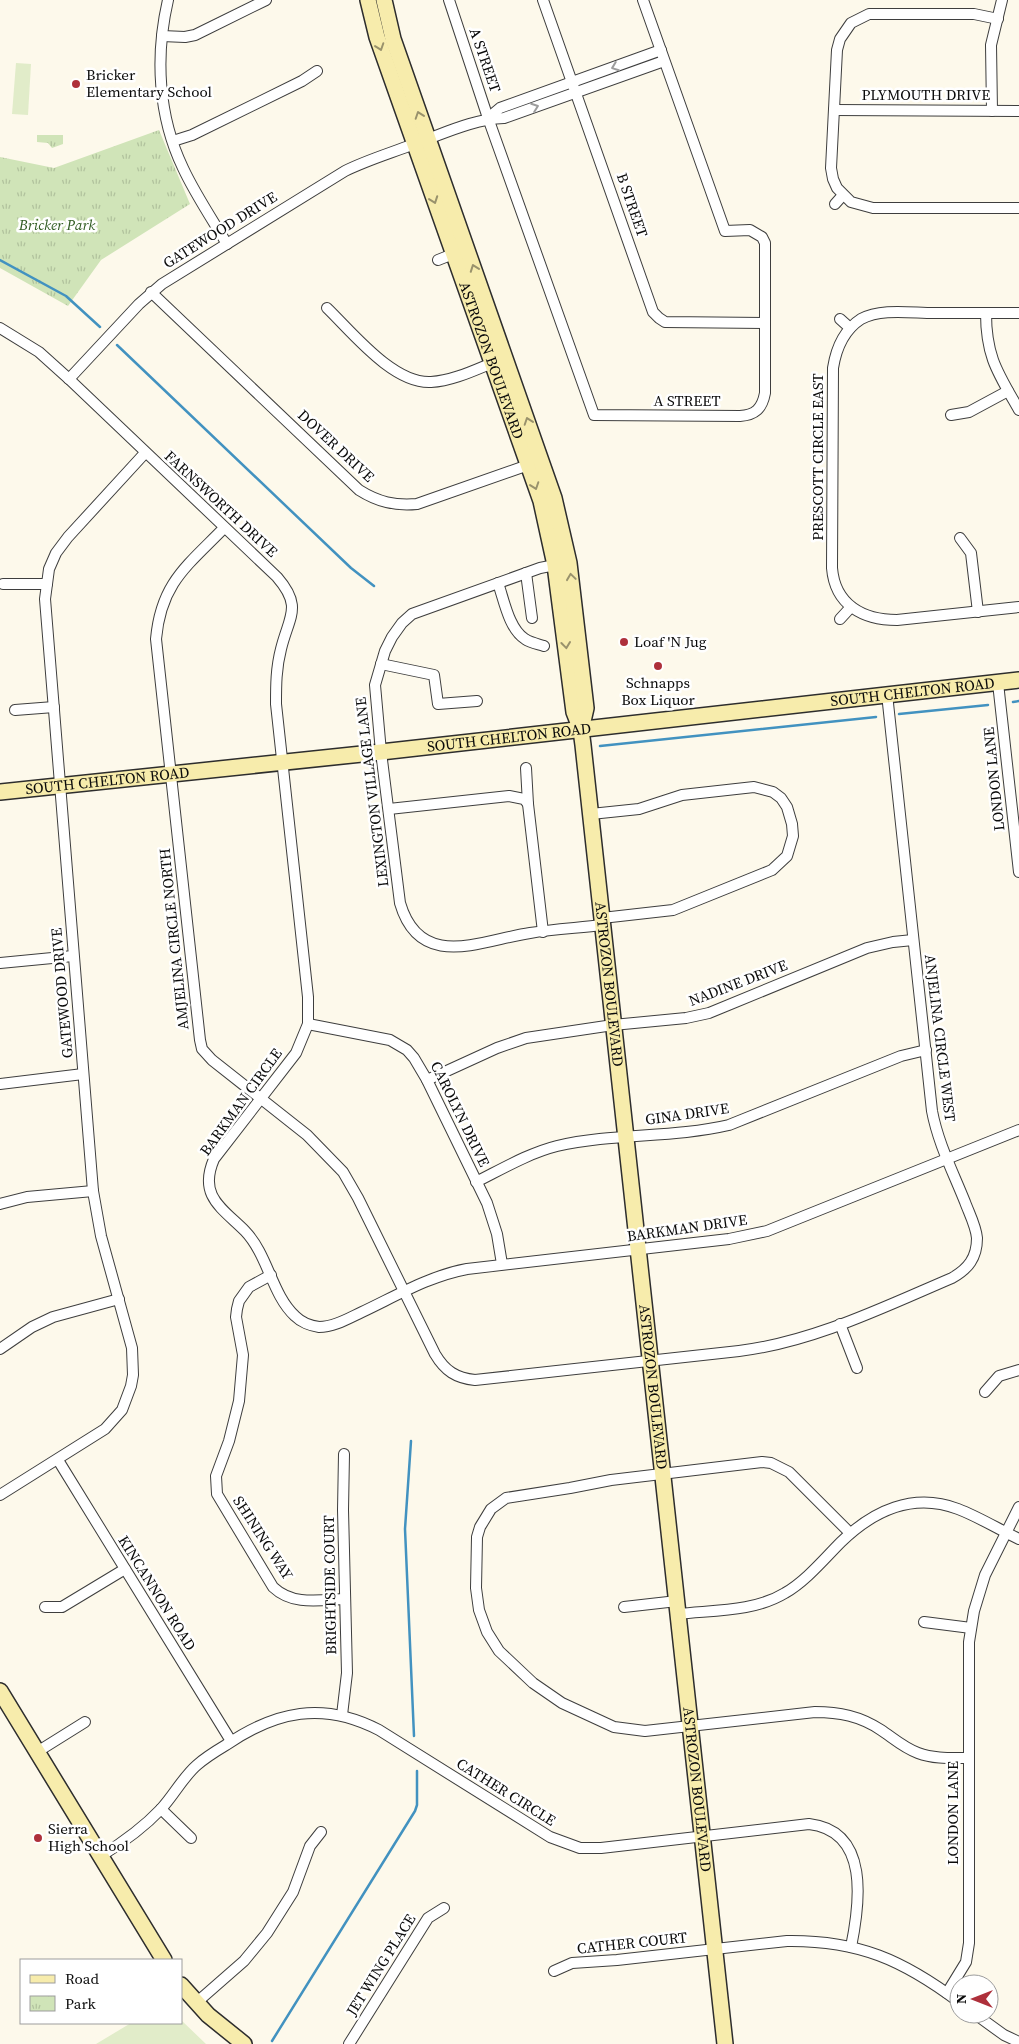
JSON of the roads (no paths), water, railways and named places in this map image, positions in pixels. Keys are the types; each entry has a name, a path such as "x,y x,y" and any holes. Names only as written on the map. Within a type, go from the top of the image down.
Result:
{"main road":[{"name":"ASTROZON BOULEVARD","path":"368,0 377,37 421,142 535,462 562,525 569,563 586,708 581,730"},
{"name":"ASTROZON BOULEVARD","path":"384,0 393,39 453,254 499,360"},
{"name":"ASTROZON BOULEVARD","path":"535,462 541,501 555,565 574,712 581,730 725,2044"},
{"name":"SOUTH CHELTON ROAD","path":"0,792 381,752 1019,680"},
{"path":"0,1691 163,1959"},
{"path":"182,1986 220,2026 244,2044"}],"street":[{"path":"168,0 162,36 162,88 164,105 182,167 227,244"},
{"path":"162,36 185,37 195,35 266,0"},
{"name":"A STREET","path":"449,0 488,118 594,415 740,416 752,414 758,411 762,405 765,393 765,250 762,237 750,230 725,231 643,0"},
{"name":"B STREET","path":"543,0 654,312 660,322 765,323"},
{"path":"992,110 992,45 1002,0"},
{"path":"998,18 974,14 869,14 851,23 840,39 837,50 831,168 833,179 843,196 851,202 873,208 1019,208"},
{"name":"GATEWOOD DRIVE","path":"69,379 151,292 345,171 362,163 488,118 504,118 575,87 663,56"},
{"path":"173,141 209,127 302,81 317,71"},
{"name":"PLYMOUTH DRIVE","path":"834,110 1019,111"},
{"path":"834,204 843,196"},
{"path":"438,260 453,254"},
{"name":"DOVER DRIVE","path":"151,292 359,490 373,498 401,506 418,504 535,462"},
{"path":"326,308 391,370 420,382 445,380 499,360"},
{"path":"840,319 850,328 861,319 886,313 1019,312"},
{"path":"986,313 989,353 1019,410"},
{"name":"FARNSWORTH DRIVE","path":"0,328 39,352 69,379 288,589 292,603 292,618 281,649 276,677 276,704 283,761"},
{"name":"PRESCOTT CIRCLE EAST","path":"850,328 842,339 835,355 833,368 832,568 839,592 851,607"},
{"path":"951,415 969,412 1008,391"},
{"name":"GATEWOOD DRIVE","path":"0,1496 105,1429 122,1410 134,1375 134,1360 119,1298 100,1236 93,1191 45,599 49,569 56,553 68,537 146,452"},
{"name":"AMJELINA CIRCLE NORTH","path":"224,528 186,567 169,588 162,603 156,639 202,1049 212,1060 307,1134 343,1172 405,1292"},
{"path":"960,538 971,552 978,612"},
{"name":"LEXINGTON VILLAGE LANE","path":"555,565 526,573 412,614 402,623 385,651 375,685 381,752 400,903 408,923 422,937 440,946 449,948 489,943 529,933 673,910 772,870 787,856 793,836 787,806 781,798 773,792 754,787 682,795 639,810 590,814"},
{"path":"526,573 532,618"},
{"path":"498,583 510,618 520,635 526,640 544,646"},
{"path":"3,584 47,584"},
{"path":"840,619 851,607 858,613 868,617 886,620 1019,607"},
{"path":"381,664 434,675 438,704 477,701"},
{"name":"LONDON LANE","path":"998,683 1019,872"},
{"name":"ANJELINA CIRCLE WEST","path":"405,1292 441,1364 456,1377 475,1380 753,1350 840,1324 952,1278 962,1273 970,1265 974,1256 977,1237 934,1122 887,694"},
{"path":"15,710 54,707"},
{"name":"BARKMAN CIRCLE","path":"283,761 308,997 308,1024 296,1053 214,1159 209,1185 214,1200 220,1208 252,1238 282,1299 302,1322 319,1327 339,1322 405,1292"},
{"path":"526,768 528,804 543,932"},
{"path":"389,809 509,796 524,799 528,804"},
{"name":"NADINE DRIVE","path":"427,1080 510,1043 540,1035 699,1016 867,948 913,940"},
{"path":"0,963 73,956"},
{"name":"CAROLYN DRIVE","path":"308,1024 381,1037 400,1044 414,1058 427,1080 495,1223 502,1264"},
{"name":"GINA DRIVE","path":"476,1182 545,1150 571,1144 702,1130 728,1125 901,1056 926,1050"},
{"path":"0,1084 83,1074"},
{"name":"BARKMAN DRIVE","path":"405,1292 428,1280 445,1274 502,1264 729,1239 767,1231 1019,1130"},
{"path":"0,1204 27,1197 93,1191"},
{"name":"SHINING WAY","path":"271,1274 249,1287 239,1301 237,1309 236,1317 243,1355 240,1392 234,1424 216,1476 217,1494 273,1587 279,1592 294,1600 345,1600"},
{"path":"0,1348 48,1319 119,1298"},
{"path":"840,1324 857,1368"},
{"path":"985,1392 999,1376 1019,1370"},
{"name":"BRIGHTSIDE COURT","path":"342,1715 347,1685 343,1510 344,1454"},
{"name":"KINCANNON ROAD","path":"58,1460 231,1741"},
{"path":"850,1533 790,1472 771,1463 762,1462 596,1482 506,1498 491,1509 484,1518 477,1537 477,1599 487,1632 499,1651 508,1660 551,1697 614,1727 645,1731 814,1712 842,1713 866,1722 917,1752 942,1758 968,1758"},
{"path":"624,1607 748,1606 775,1599 798,1584 868,1518 904,1505 931,1503 956,1508 1019,1539"},
{"name":"LONDON LANE","path":"947,1993 961,1971 969,1953 968,1655 971,1628 985,1576 1019,1507"},
{"path":"45,1607 62,1607 125,1569"},
{"path":"924,1622 971,1628"},
{"name":"CATHER CIRCLE","path":"101,1856 146,1823 161,1809 199,1763 231,1741 266,1722 290,1715 318,1712 354,1718 379,1730 550,1837 570,1846 601,1848 809,1824 831,1829 846,1843 854,1862 858,1905 851,1947"},
{"path":"37,1752 85,1722"},
{"path":"161,1809 191,1838"},
{"path":"196,2003 244,1961 267,1933 293,1892 310,1846 321,1832"},
{"name":"JET WING PLACE","path":"349,2044 428,1918 444,1908"},
{"name":"CATHER COURT","path":"554,1971 572,1963 787,1941 812,1941 868,1951 902,1964 947,1993"},
{"path":"989,2024 1004,2035 1019,2042"}],"waterway":[{"path":"0,260 66,296 100,327"},
{"path":"117,345 351,568 374,586"},
{"path":"1013,702 1019,701"},
{"path":"899,714 988,705"},
{"path":"600,746 876,717"},
{"path":"411,1441 405,1529 414,1736"},
{"path":"272,2041 415,1811 417,1805 417,1771"}],"place":[{"name":"Bricker Elementary School","path":"76,84"},
{"name":"Loaf 'N Jug","path":"624,642"},
{"name":"Schnapps Box Liquor","path":"658,666"},
{"name":"Sierra High School","path":"38,1838"}],"park label":[{"name":"Bricker Park","path":"57,225"}]}
